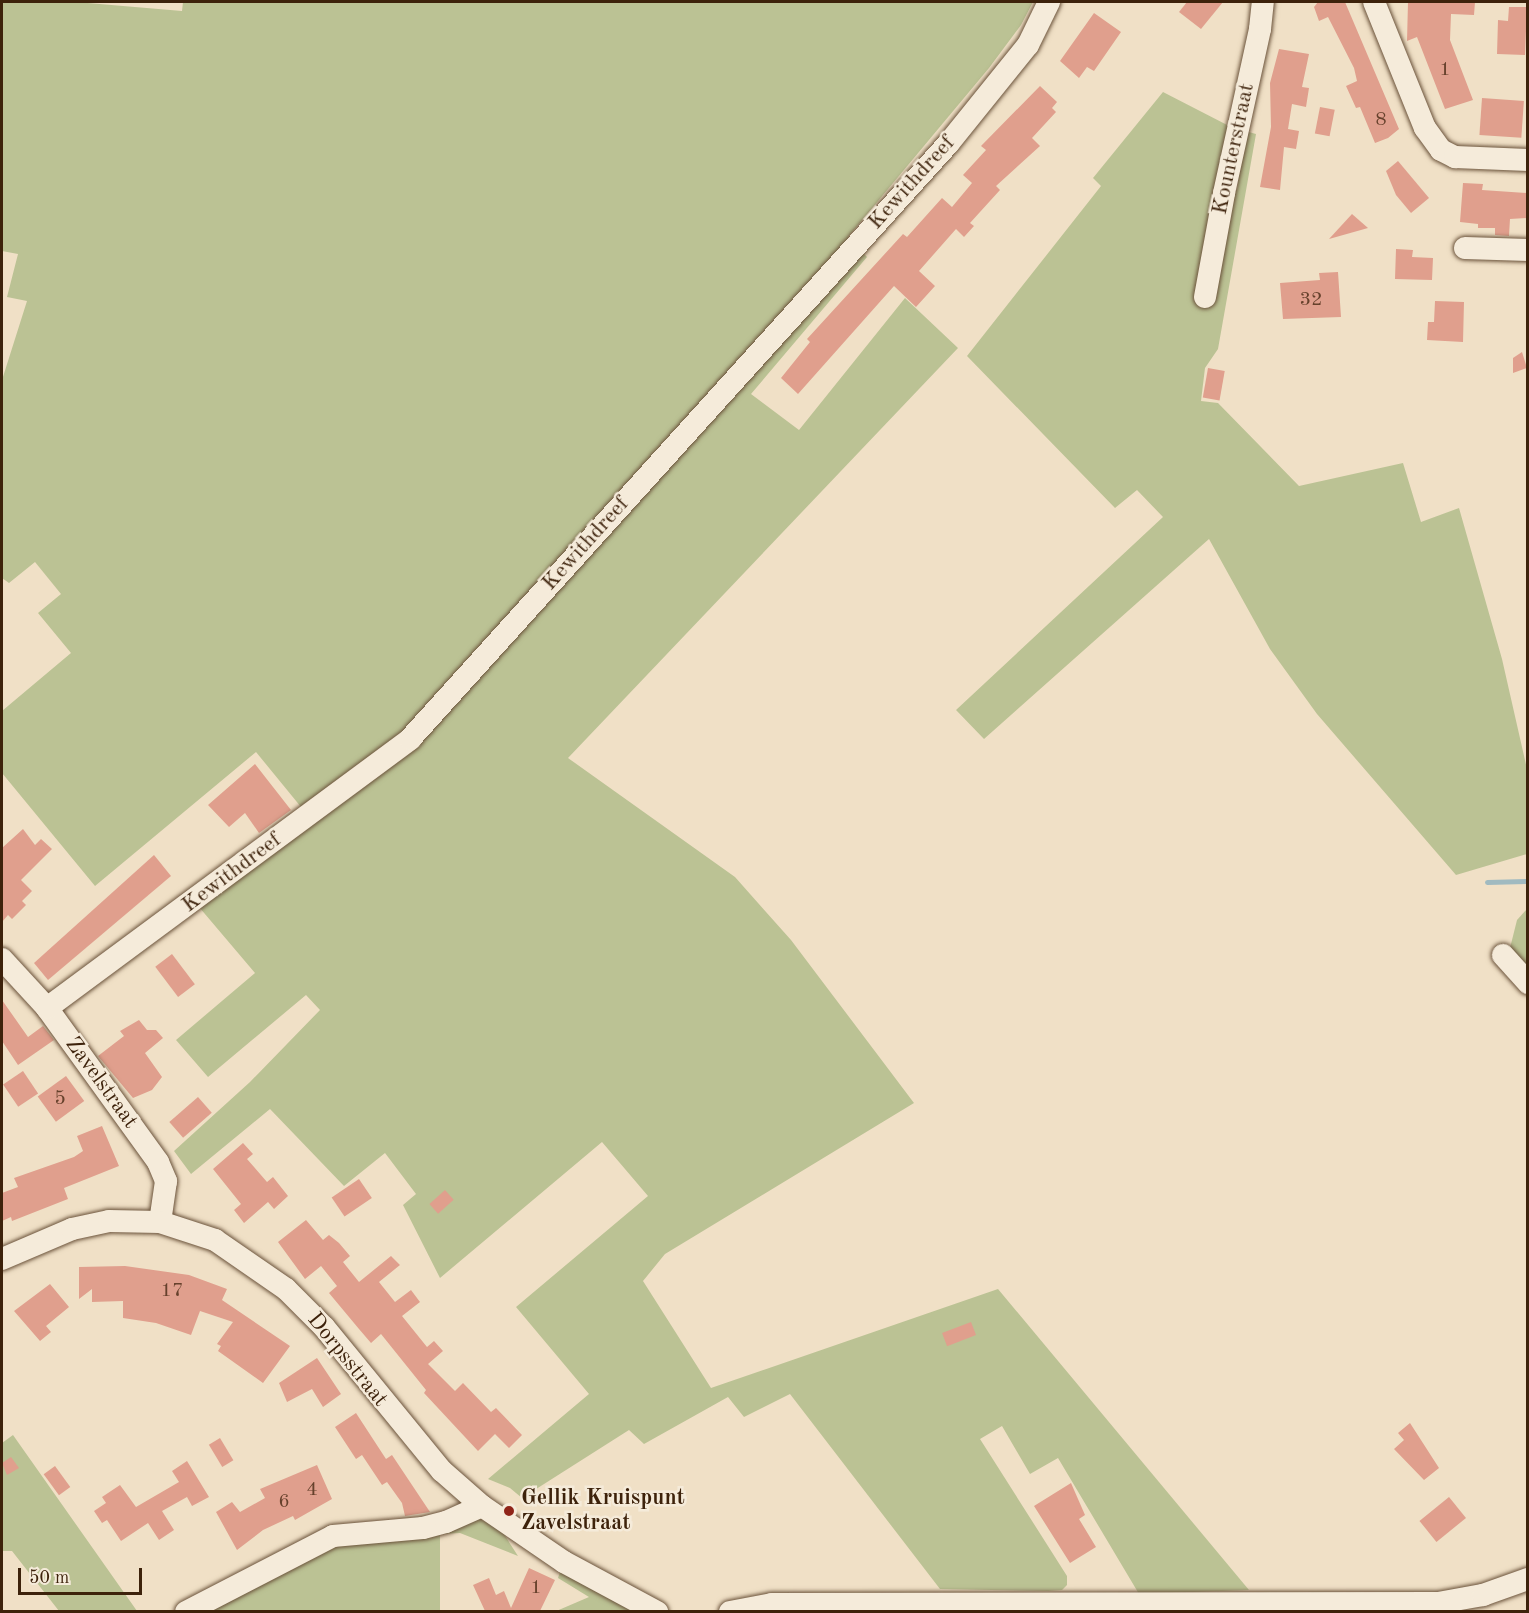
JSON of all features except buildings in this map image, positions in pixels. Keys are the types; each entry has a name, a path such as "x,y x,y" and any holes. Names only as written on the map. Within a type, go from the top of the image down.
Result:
{"street":[{"name":"Kewithdreef","path":"47,1008 410,739 948,144 1028,45 1049,2"},
{"name":"Kounterstraat","path":"1205,297 1224,194 1260,29 1263,2"},
{"path":"1374,2 1425,128 1441,150 1455,157 1527,160"},
{"path":"1465,248 1527,250"},
{"path":"1503,955 1527,983"},
{"name":"Zavelstraat","path":"2,959 47,1008 165,1174 160,1222"},
{"name":"Dorpsstraat","path":"2,1259 72,1229 109,1221 160,1222 215,1240 286,1289 324,1327 442,1471 482,1506 564,1562 657,1611"},
{"path":"186,1611 333,1536 423,1528 446,1522 482,1506"},
{"path":"730,1611 772,1604 1438,1603 1483,1595 1527,1579"}],"green space":[{"path":"2,2 76,2 182,11 183,2 1033,2 1021,25 989,68 848,237 867,257 751,394 799,430 905,298 958,348 568,758 735,877 791,940 914,1103 665,1254 643,1281 711,1388 998,1289 1249,1590 1139,1594 1058,1458 1030,1474 1002,1426 980,1439 1067,1576 1067,1585 1062,1590 1048,1591 940,1589 790,1394 744,1417 728,1397 644,1444 629,1430 522,1498 510,1488 488,1479 589,1394 516,1307 648,1196 602,1142 440,1278 403,1205 416,1194 385,1153 344,1186 270,1109 191,1174 174,1151 250,1082 320,1010 306,995 208,1077 176,1040 255,973 188,894 301,807 256,752 95,886 2,773 2,711 71,653 38,613 61,594 35,562 9,583 2,578 2,380 27,301 7,297 18,254 2,251"},
{"path":"1163,92 1233,128 1223,189 1237,190 1245,131 1256,134 1218,349 1205,368 1201,401 1218,403 1299,486 1403,463 1421,522 1459,508 1502,659 1527,769 1527,854 1456,875 1317,714 1270,649 1209,539 984,739 956,710 1163,517 1137,490 1115,508 967,356 1101,186 1093,178"},
{"path":"1527,909 1527,973 1510,948 1517,920"},
{"path":"13,1435 137,1611 59,1611 12,1551 2,1551 2,1443"},
{"path":"478,1518 502,1531 518,1556 460,1533 440,1534 440,1611 196,1612 322,1548"},
{"path":"561,1569 635,1612 554,1612 589,1597 558,1578"}],"waterway":[{"path":"1487,882 1528,881"}],"place":[{"name":"Gellik Kruispunt Zavelstraat","path":"509,1511"}]}
